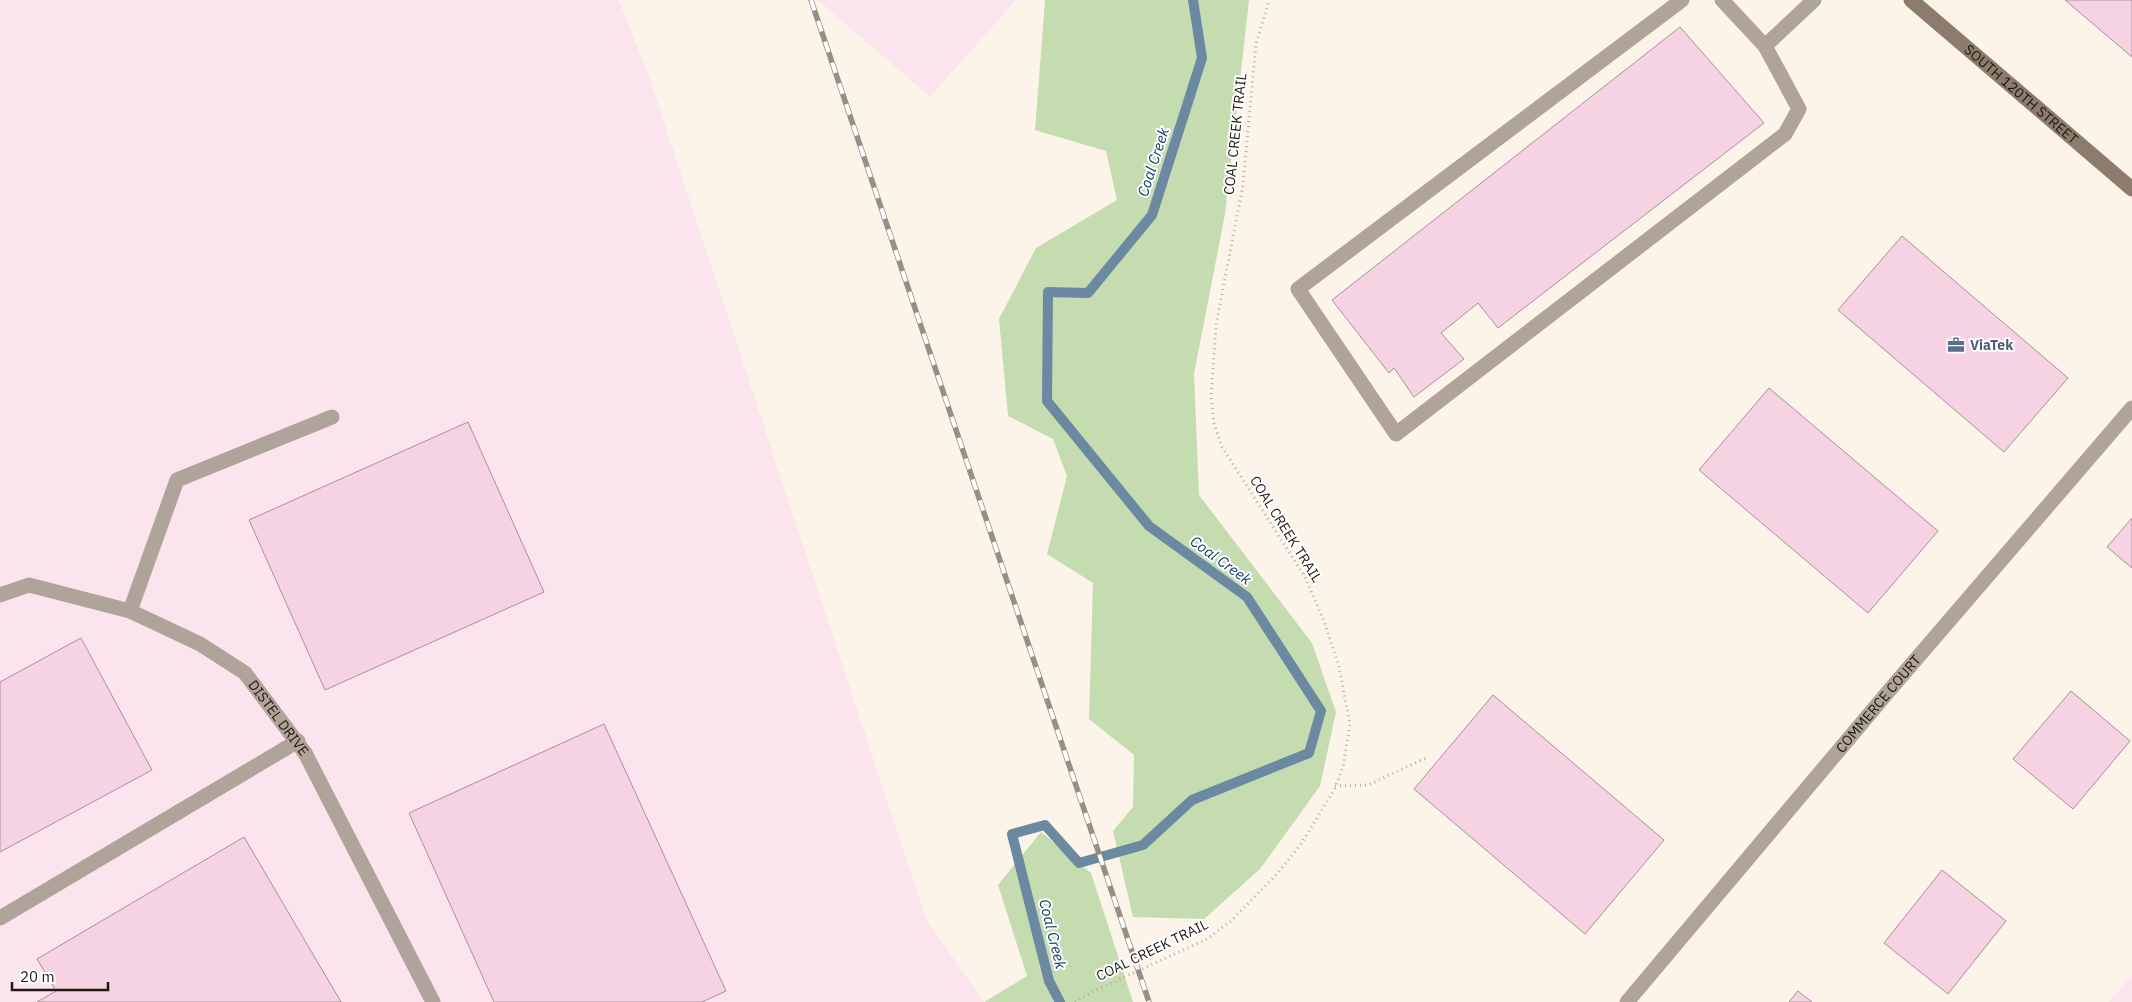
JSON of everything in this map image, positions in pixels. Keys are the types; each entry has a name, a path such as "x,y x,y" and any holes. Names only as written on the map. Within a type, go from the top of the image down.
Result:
{"main road":[{"name":"SOUTH 120TH STREET","path":"1911,0 2132,189"}],"street":[{"path":"1682,0 1298,289 1396,434 1785,134 1799,109 1765,46 1722,0"},
{"path":"1765,46 1814,0"},
{"name":"COMMERCE COURT","path":"1627,1002 2132,408"},
{"path":"130,611 177,480 332,417"},
{"name":"DISTEL DRIVE","path":"0,595 29,585 130,611 200,644 245,673 298,741 433,1002"},
{"path":"0,918 298,741"}],"path":[{"name":"COAL CREEK TRAIL","path":"1075,1002 1092,992 1207,939 1231,921 1271,881 1301,844 1336,786 1343,768 1350,724 1339,667 1324,621 1305,577 1222,447 1214,423 1211,397 1216,325 1243,185 1256,44 1269,0"},
{"path":"1336,786 1368,784 1428,757"}],"shaded area":[{"path":"0,0 619,0 648,73 926,919 984,1002 0,1002"},
{"path":"818,0 1016,0 930,97"},
{"path":"2132,975 2132,1002 2109,1002"}],"green space":[{"path":"1045,0 1249,0 1225,214 1194,374 1199,495 1312,643 1336,712 1320,786 1260,869 1204,919 1133,917 1113,831 1133,807 1134,755 1089,719 1093,583 1047,554 1067,476 1053,439 1008,416 999,319 1036,248 1117,200 1106,151 1035,130"},
{"path":"1041,832 1091,873 1133,1002 984,1002 1027,976 998,885"}],"building":[{"path":"2065,0 2132,0 2132,57"},
{"path":"1680,27 1764,123 1498,328 1478,303 1441,333 1464,359 1414,397 1394,368 1389,373 1332,300"},
{"path":"1902,236 2068,378 2004,452 1838,310"},
{"path":"1769,388 1938,531 1868,613 1699,470"},
{"path":"468,422 544,592 325,690 249,520"},
{"path":"2132,518 2132,568 2107,547"},
{"path":"81,638 152,770 0,852 0,682"},
{"path":"2071,691 2130,741 2073,809 2013,759"},
{"path":"1493,695 1664,840 1585,934 1414,789"},
{"path":"604,724 726,991 702,1002 494,1002 409,813"},
{"path":"244,837 341,1002 37,1002 56,991 37,959"},
{"path":"1942,870 2006,921 1948,994 1884,943"},
{"path":"1798,991 1812,1002 1789,1002"}],"waterway":[{"name":"Coal Creek","path":"1060,1002 1049,981 1012,834 1045,825 1079,863 1143,845 1192,800 1309,753 1321,711 1247,597 1149,526 1047,401 1048,292 1088,293 1152,215 1202,58 1193,0"}],"railway":[{"path":"811,0 1149,1002"}],"place":[{"name":"ViaTek","path":"1956,345"}]}
